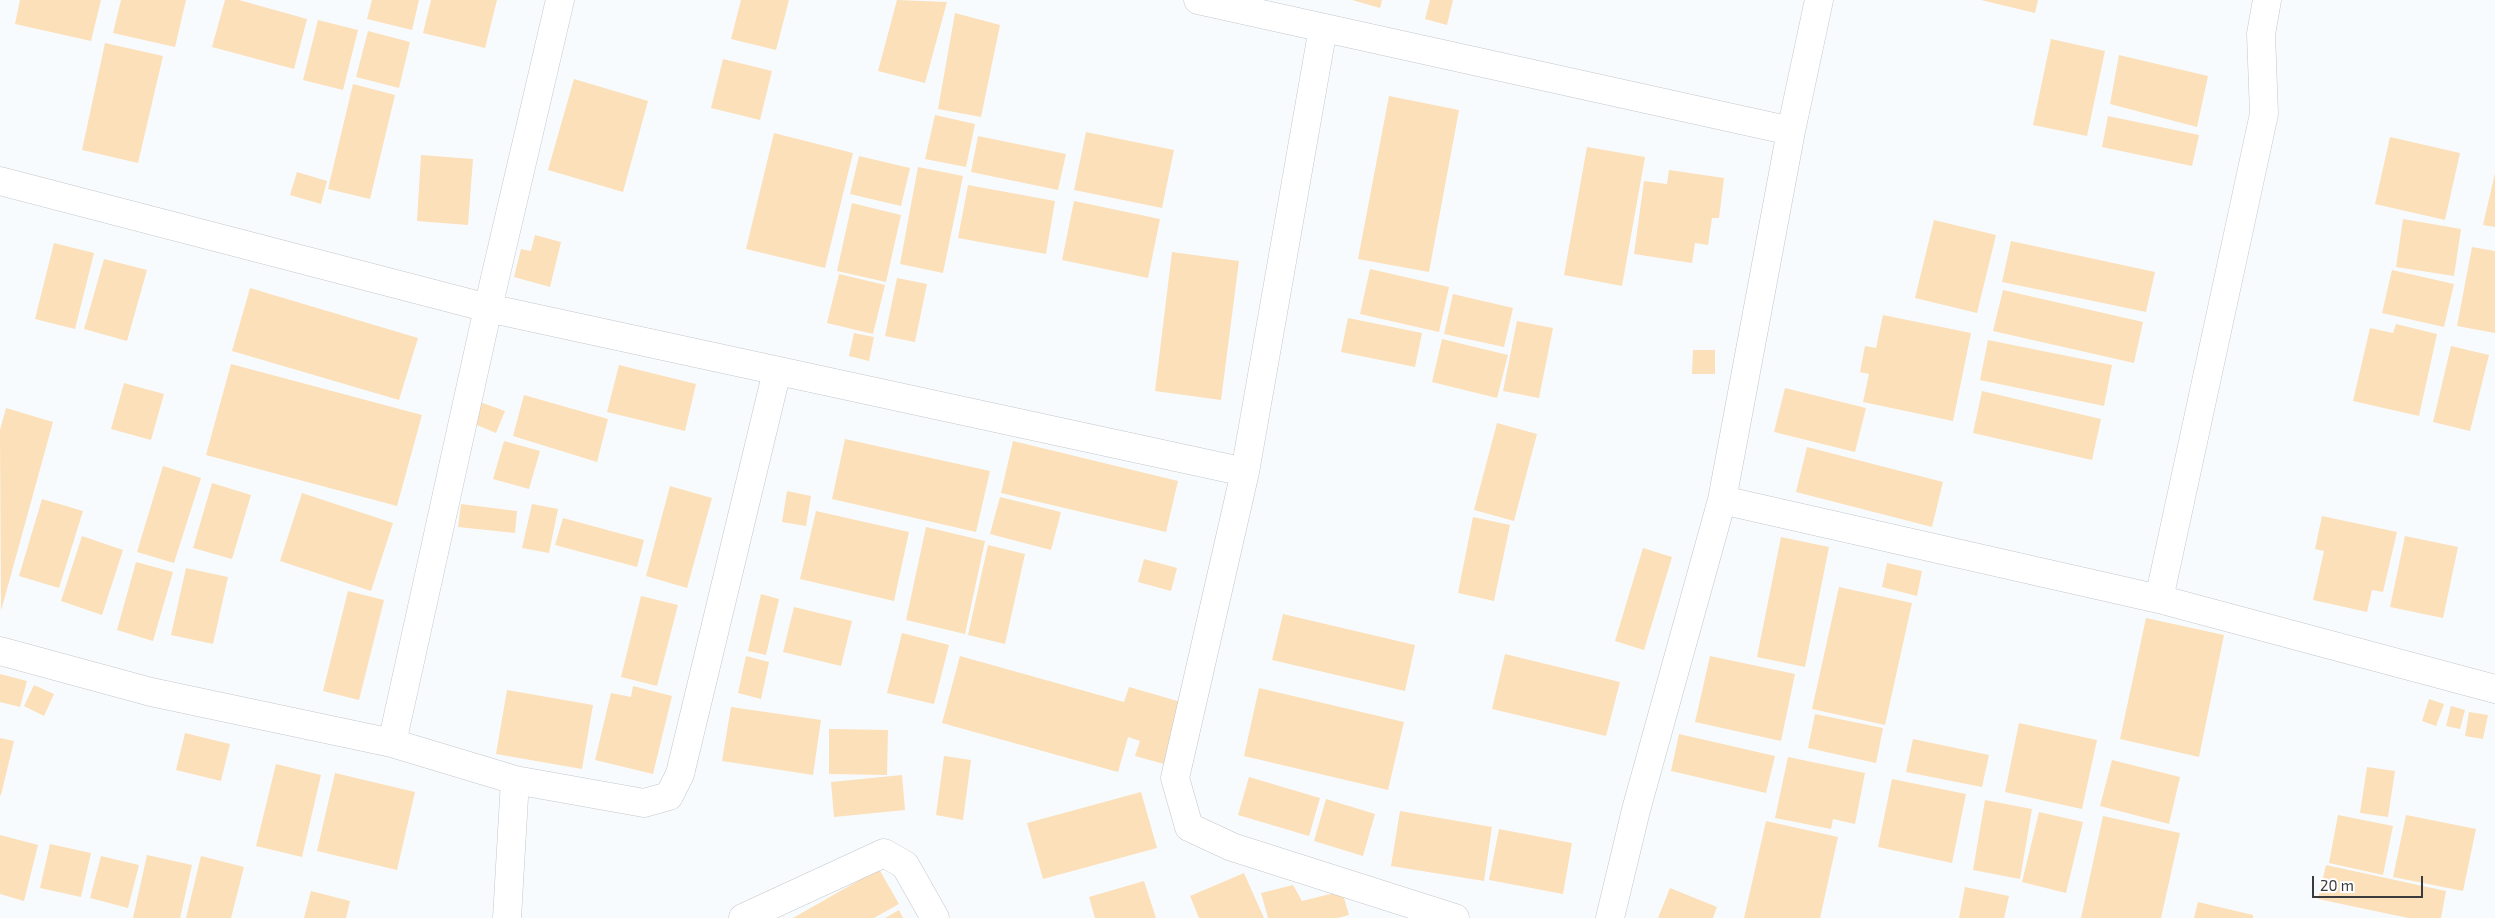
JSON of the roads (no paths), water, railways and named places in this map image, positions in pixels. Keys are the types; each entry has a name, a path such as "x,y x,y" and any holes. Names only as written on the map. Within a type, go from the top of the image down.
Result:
{"street":[{"path":"392,743 488,308 560,0"},
{"path":"1198,0 1248,5 1322,28 1791,131"},
{"path":"1610,918 1639,801 1722,500 1791,131 1819,0"},
{"path":"2159,599 2264,114 2261,34 2267,0"},
{"path":"1322,28 1245,472 1175,778 1189,827 1232,847 1455,918"},
{"path":"0,181 488,308 1245,472"},
{"path":"0,650 151,692 392,743 515,780 644,803 669,796 680,774 777,371"},
{"path":"1722,500 2159,599 2495,689"},
{"path":"507,918 515,780"},
{"path":"743,918 884,853 905,865 935,918"}]}
